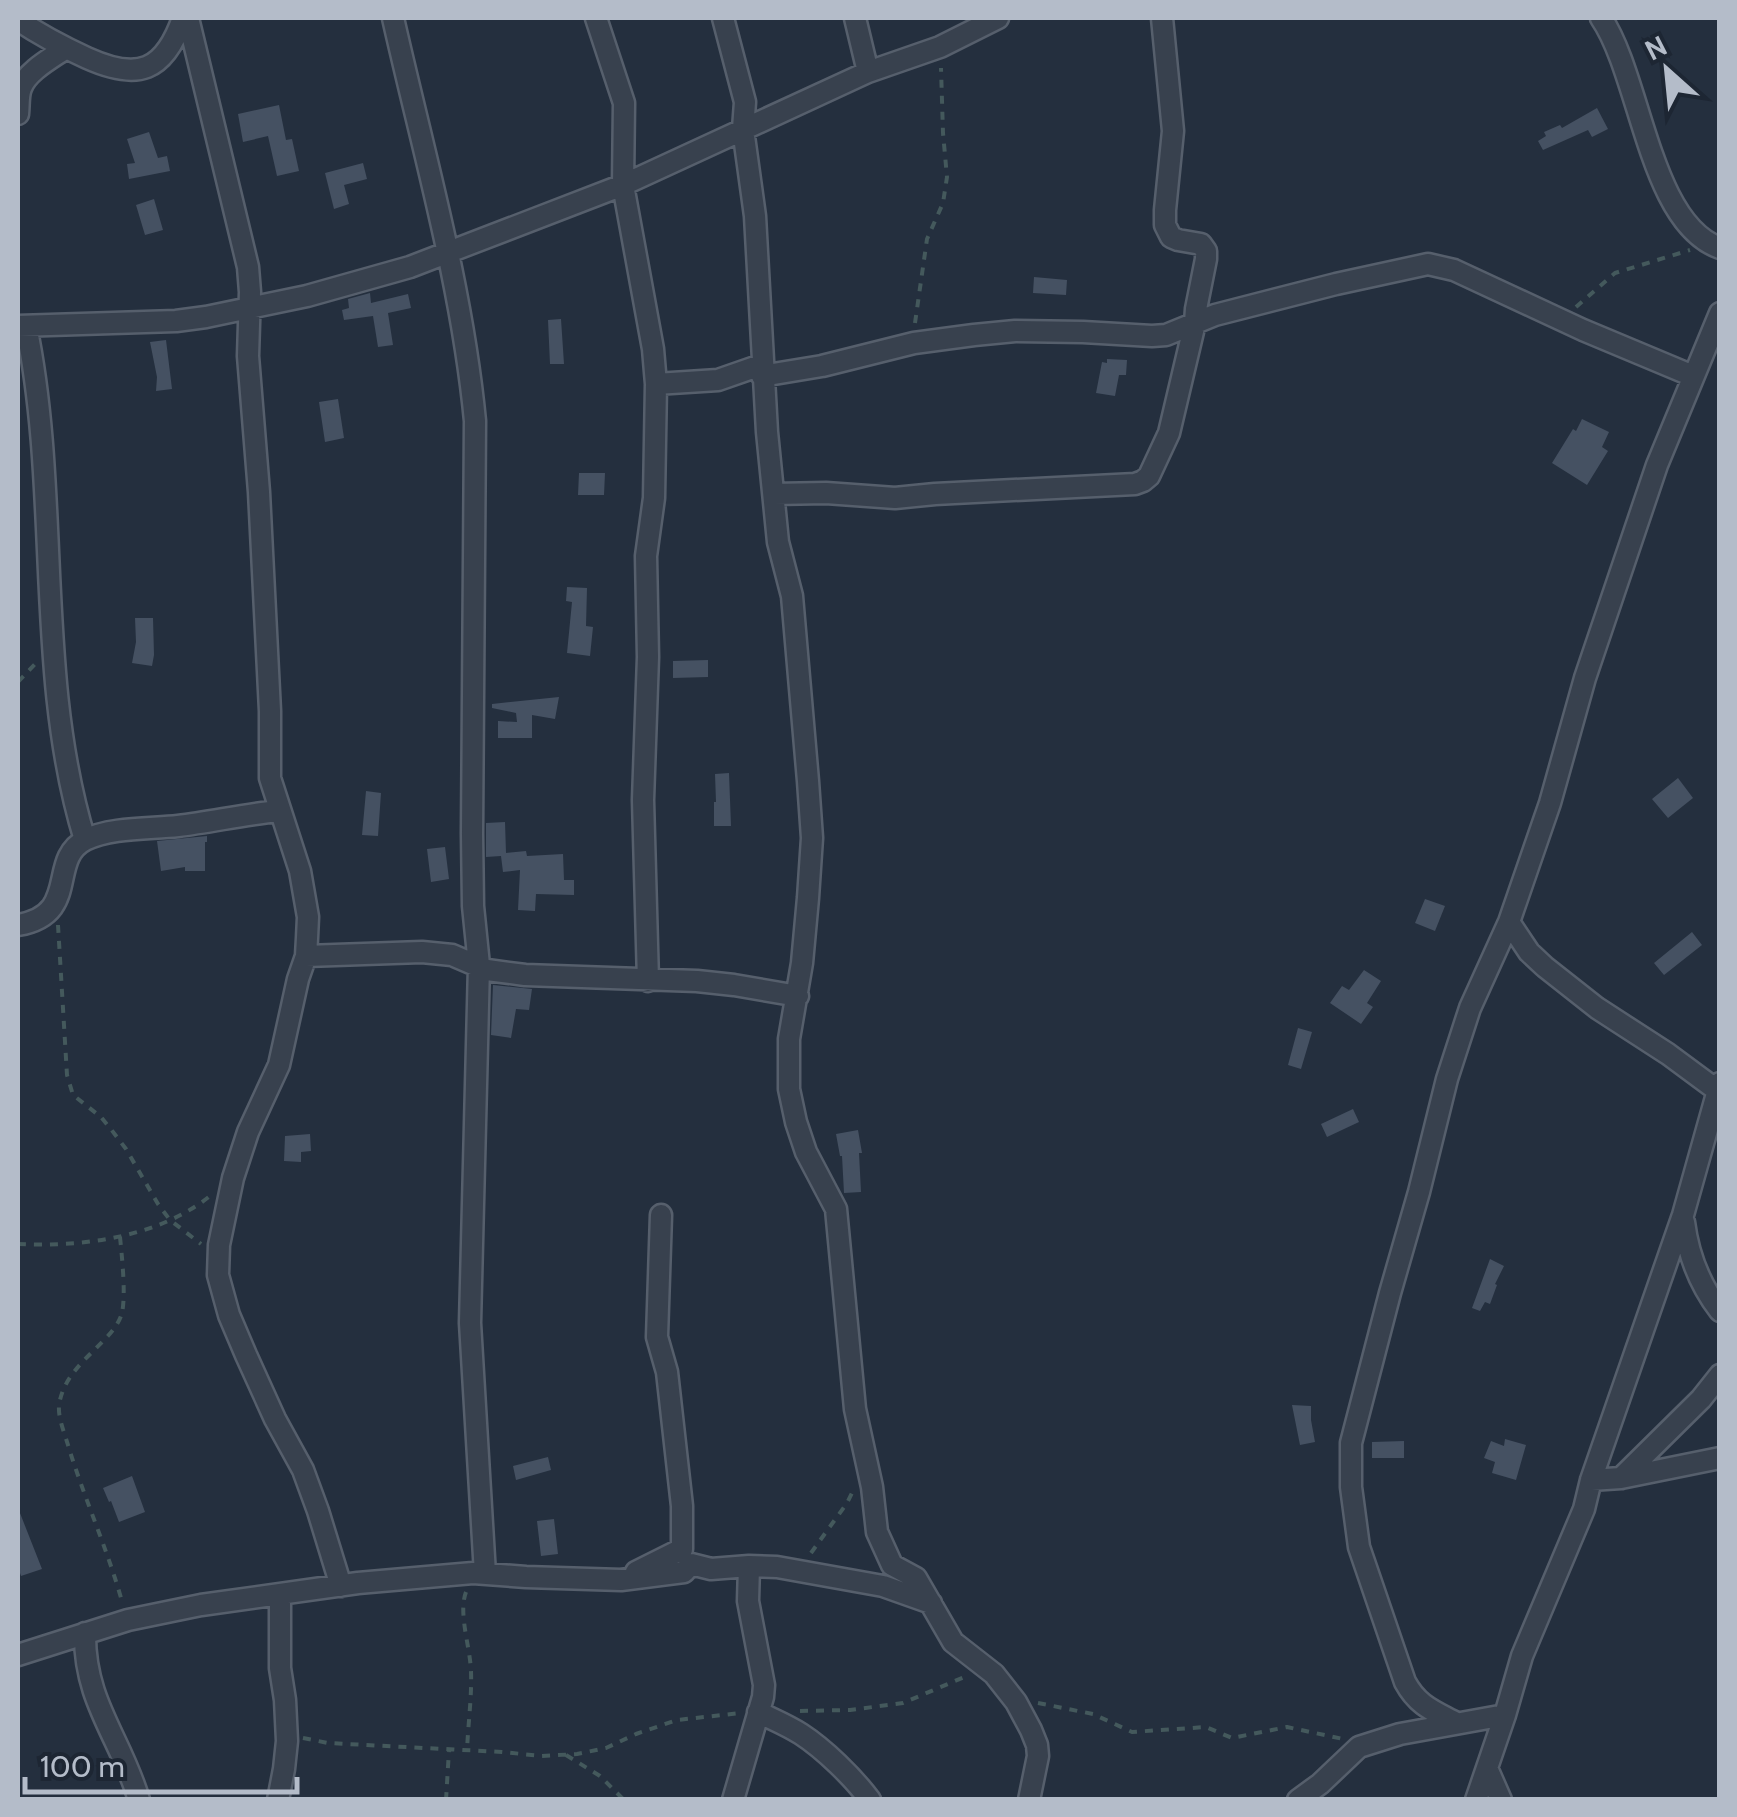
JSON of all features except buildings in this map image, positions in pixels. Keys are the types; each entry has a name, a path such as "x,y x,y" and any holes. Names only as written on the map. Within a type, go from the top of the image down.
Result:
{"street":[{"path":"18,20 66,48 114,69 134,71 166,53 186,18"},
{"path":"186,18 248,267 248,356 270,711 270,778 296,854 308,917 306,956 279,1065 248,1132 233,1178 218,1275 229,1315 303,1470 341,1586"},
{"path":"394,18 448,253 475,422 472,852 478,966 470,1324 479,1574"},
{"path":"596,18 624,103 623,185 656,384 654,498 646,556 648,656 642,800 648,981"},
{"path":"723,18 745,102 743,129 755,216 762,371 778,542 792,596 812,838 798,996 789,1039 789,1089 806,1152 836,1210 849,1362 878,1532 892,1565 916,1578 953,1642 990,1671 1013,1698 1037,1746 1029,1800"},
{"path":"855,18 868,72"},
{"path":"85,840 60,710 39,399 22,326 176,321 230,313 365,280 448,253 623,185 868,72 940,47 998,18"},
{"path":"774,494 895,498 1140,483 1149,476 1169,433 1195,323 1206,251 1198,242 1171,236 1165,225 1173,131 1162,18"},
{"path":"1601,18 1618,52 1666,187 1686,224 1713,246"},
{"path":"18,114 24,82 66,48"},
{"path":"656,384 822,366 914,343 1014,331 1152,336 1177,332 1215,315 1428,264 1454,270 1693,376"},
{"path":"1456,1723 1419,1703 1406,1682 1359,1547 1351,1487 1351,1443 1446,1079 1470,1008 1509,922 1550,803 1585,678 1657,464 1720,313"},
{"path":"18,926 44,916 54,905 68,862 85,840 118,832 280,811"},
{"path":"1476,1800 1522,1656 1584,1509 1683,1216 1718,1087 1596,1008 1544,968 1509,922"},
{"path":"306,956 422,952 525,976 734,984 798,996"},
{"path":"621,1580 682,1549 682,1506 667,1372 657,1337 661,1215"},
{"path":"1683,1216 1688,1251 1708,1296 1720,1311"},
{"path":"1621,1478 1720,1376"},
{"path":"1591,1480 1621,1478 1720,1458"},
{"path":"18,1655 128,1620 201,1605 341,1586 479,1574 621,1580 684,1572 691,1564 711,1569 749,1566 883,1586 931,1603"},
{"path":"733,1800 764,1685 748,1601 749,1566"},
{"path":"278,1800 286,1755 280,1595"},
{"path":"86,1633 85,1661 99,1709 140,1800"},
{"path":"760,1707 813,1742 870,1800"},
{"path":"1298,1800 1351,1753 1368,1744 1400,1734 1505,1715"},
{"path":"1487,1768 1501,1800"}],"path":[{"path":"914,343 927,239 943,203 947,177 940,47"},
{"path":"1561,320 1610,275 1713,246"},
{"path":"54,905 62,956 70,1090 110,1128 170,1220 218,1259"},
{"path":"18,1244 86,1241 140,1232 204,1201 233,1178"},
{"path":"120,1236 122,1313 108,1336 82,1360 66,1382 58,1404 80,1484 128,1620"},
{"path":"793,1570 828,1532 867,1462"},
{"path":"467,1750 470,1649 462,1607 479,1574"},
{"path":"286,1715 296,1732 312,1742 566,1755 606,1748 677,1720 760,1707 806,1712 903,1703 990,1671"},
{"path":"1013,1698 1093,1714 1132,1732 1206,1727 1232,1738 1287,1728 1368,1744"},
{"path":"446,1800 449,1750"},
{"path":"566,1755 600,1776 624,1800"}]}
